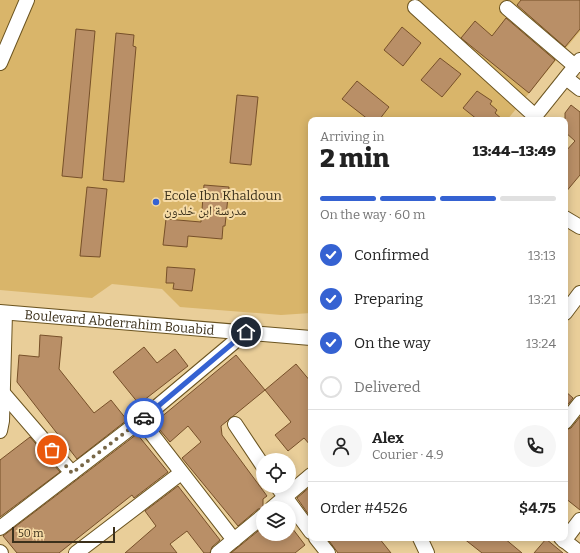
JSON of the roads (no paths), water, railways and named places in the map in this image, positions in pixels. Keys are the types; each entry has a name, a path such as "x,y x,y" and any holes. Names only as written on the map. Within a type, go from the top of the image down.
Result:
{"street":[{"path":"0,63 4,42 27,0"},
{"path":"414,7 532,117"},
{"path":"507,8 578,63 534,117"},
{"path":"566,78 580,89"},
{"path":"568,220 580,227"},
{"path":"568,309 580,293"},
{"path":"0,431 3,393 2,313"},
{"name":"Boulevard Abderrahim Bouabid","path":"2,313 308,338"},
{"path":"0,528 141,420 246,332"},
{"path":"3,393 72,473"},
{"path":"568,418 580,403"},
{"path":"141,420 234,540"},
{"path":"235,424 256,456"},
{"path":"76,553 182,473"},
{"path":"281,501 308,478"},
{"path":"282,493 308,528"},
{"path":"568,533 580,520"},
{"path":"218,553 256,522"},
{"path":"565,541 580,553"}],"place":[{"name":"Ecole Ibn Khaldoun مدرسة ابن خلدون","path":"156,202"}]}
